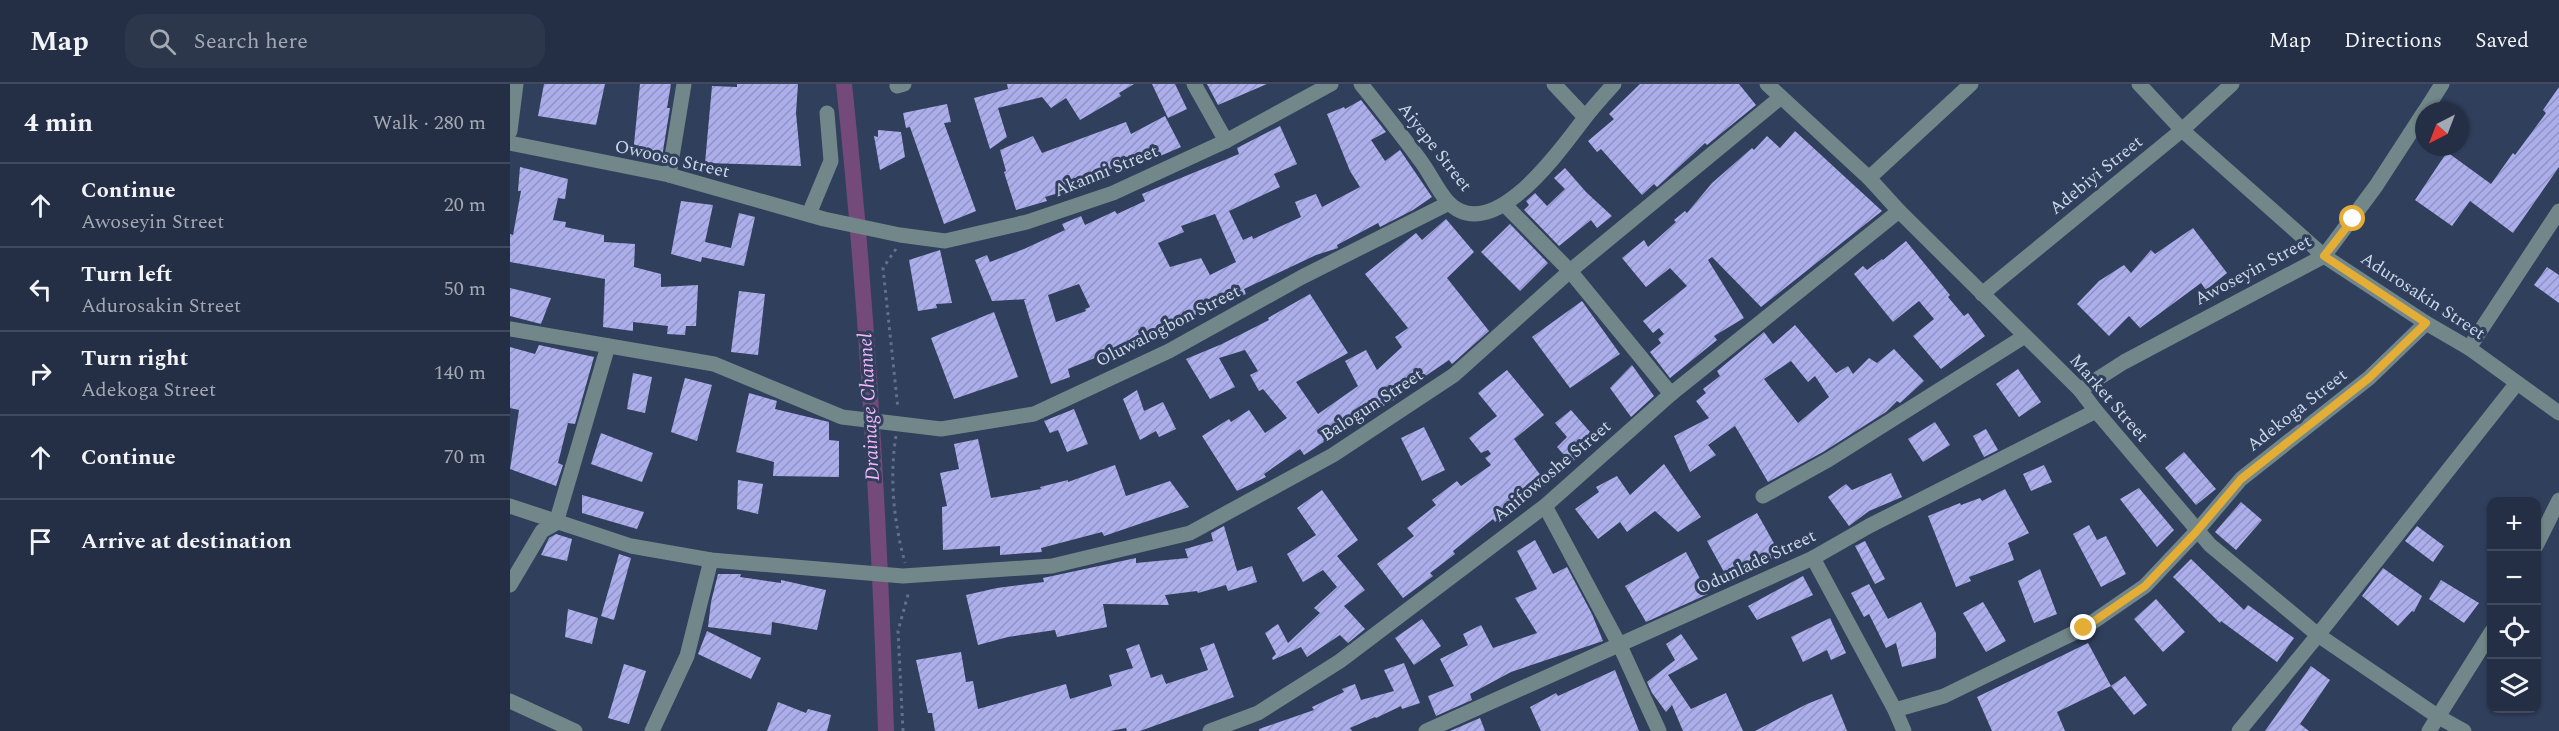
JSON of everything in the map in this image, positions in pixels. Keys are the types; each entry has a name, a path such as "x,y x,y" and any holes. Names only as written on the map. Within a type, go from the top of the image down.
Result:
{"street":[{"path":"510,131 516,84"},
{"path":"669,175 684,84"},
{"path":"1194,84 1226,141"},
{"name":"Akanni Street","path":"880,230 900,236 945,241 1027,222 1113,193 1226,141 1331,84"},
{"name":"Aiyepe Street","path":"1361,84 1421,161 1449,203 1463,211 1478,214 1490,212 1505,205 1560,153 1585,117 1614,84"},
{"path":"1554,84 1585,117"},
{"name":"Market Street","path":"1767,84 1869,178 1899,211 2080,390 2196,532 2318,635 2464,731"},
{"path":"1869,178 1971,84"},
{"name":"Adurosakin Street","path":"2139,84 2182,130 2324,256 2426,323 2469,348 2559,413"},
{"name":"Adebiyi Street","path":"1982,294 2182,130 2232,84"},
{"name":"Awoseyin Street","path":"2430,102 2442,84"},
{"name":"Balogun Street","path":"510,506 630,546 711,560 905,576 1052,566 1190,533 1333,455 1454,375 1570,271 1781,98"},
{"path":"817,217 831,161 826,113"},
{"name":"Awoseyin Street","path":"2080,390 2124,362 2324,256 2376,186 2415,125"},
{"name":"Owooso Street","path":"510,143 669,175 817,217 880,230"},
{"name":"Oluwalogbon Street","path":"510,329 714,364 842,417 941,429 1034,414 1169,351 1302,277 1449,203"},
{"path":"1505,205 1570,271 1671,394"},
{"path":"2469,348 2559,210"},
{"name":"Anifowoshe Street","path":"1210,731 1258,713 1340,661 1545,506 1671,394 1899,211"},
{"name":"Adekoga Street","path":"1895,710 1944,696 2084,628 2145,586 2196,532 2241,479 2369,378 2426,323"},
{"path":"1763,496 1828,460 2025,336"},
{"path":"510,585 542,531 556,523 608,346"},
{"path":"2239,731 2318,635 2517,383"},
{"name":"Odunlade Street","path":"1426,731 1813,558 1869,526 2096,411"},
{"path":"2541,536 2559,500"},
{"path":"1545,506 1620,646 1659,731"},
{"path":"1813,558 1895,710 1904,731"},
{"path":"652,731 687,656 711,560"},
{"path":"2429,731 2487,639"},
{"path":"510,701 574,731"}],"path":[{"path":"900,236 899,246 883,268 894,423 892,470 897,533 909,592 898,631 903,731"}],"building":[{"path":"544,84 605,84 596,125 538,116"},
{"path":"640,84 671,84 667,108 670,108 662,157 633,154"},
{"path":"737,84 798,84 796,113 801,166 705,163 712,86 737,87"},
{"path":"1007,84 1134,84 1119,93 1121,96 1080,120 1066,98 1051,108 1042,97 998,108 1007,137 990,149 974,98 1008,89"},
{"path":"1152,84 1175,84 1187,109 1168,118"},
{"path":"1207,84 1267,84 1218,105"},
{"path":"1640,84 1739,84 1756,105 1707,145 1705,143 1657,187 1654,184 1642,195 1601,149 1597,152 1588,141 1614,119 1609,114"},
{"path":"2559,87 2559,167 2513,233 2470,201 2452,226 2415,200 2444,156 2452,156 2491,184 2546,113 2543,110"},
{"path":"1361,100 1386,132 1371,140 1385,161 1400,150 1432,197 1380,227 1378,223 1337,245 1338,248 1316,255 1244,289 1246,294 1229,302 1225,294 1199,305 1202,311 1182,322 1180,316 1131,341 1135,350 1104,361 1102,355 1068,369 1070,377 1051,384 1024,300 1027,299 992,301 975,260 987,255 990,262 1024,249 1065,230 1062,224 1081,216 1085,225 1115,211 1117,214 1145,201 1142,194 1239,154 1237,148 1280,126 1297,164 1274,174 1280,187 1229,211 1243,240 1252,236 1253,239 1301,217 1295,202 1316,194 1322,207 1360,187 1350,171 1327,114 1344,107 1345,109","holes":["1215,214 1236,262 1210,275 1201,258 1170,267 1158,243 1184,232 1181,226","1079,284 1090,307 1085,309 1086,311 1056,322 1048,295"]},
{"path":"947,104 951,122 944,123 976,211 944,224 910,127 906,128 903,113"},
{"path":"1165,116 1181,147 1123,172 1120,165 1078,183 1079,187 1045,197 1047,201 1016,210 1004,172 1006,171 1000,150 1033,136 1042,153 1126,122 1131,134"},
{"path":"878,130 901,132 905,157 880,170 874,136 878,137"},
{"path":"1795,131 1882,211 1761,307 1712,257 1708,260 1744,318 1714,336 1717,340 1670,378 1650,352 1661,343 1658,339 1664,334 1659,328 1653,333 1643,321 1687,286 1670,268 1646,287 1622,258 1644,240 1648,247 1676,222 1674,220 1685,211 1687,213 1712,183 1752,148 1754,150 1767,136 1780,148"},
{"path":"520,167 568,179 565,199 558,198 553,220 566,222 565,227 604,235 604,242 635,244 634,267 661,274 661,287 698,285 696,326 686,326 685,335 667,334 668,326 633,322 633,331 603,327 605,279 510,262 510,234 513,235 521,191 518,191"},
{"path":"1565,168 1612,216 1597,228 1591,220 1559,246 1524,210 1529,205 1526,201 1535,193 1547,206 1565,189 1554,178"},
{"path":"681,201 713,205 705,242 731,248 739,213 755,217 744,266 702,257 701,262 671,254"},
{"path":"1446,219 1474,252 1447,278 1489,331 1452,364 1449,360 1393,398 1394,400 1373,412 1372,410 1304,455 1300,449 1264,474 1266,477 1237,491 1202,436 1229,419 1231,422 1249,410 1265,433 1287,418 1263,389 1259,391 1250,375 1258,371 1245,350 1219,358 1235,387 1210,399 1186,359 1269,320 1268,318 1310,294 1348,353 1296,382 1318,414 1358,386 1345,361 1366,350 1377,370 1402,347 1395,337 1408,328 1365,274 1416,233 1422,240"},
{"path":"1510,224 1548,263 1520,291 1481,252"},
{"path":"2193,228 2227,273 2206,290 2201,283 2140,328 2129,316 2109,336 2077,304 2099,281 2124,265 2131,273 2151,250 2155,254"},
{"path":"1906,241 1950,295 1948,297 1964,316 1968,313 1985,336 1941,369 1913,336 1934,319 1919,301 1893,322 1854,274 1863,266 1867,270 1883,260"},
{"path":"940,250 952,303 936,304 937,308 918,311 909,260"},
{"path":"2547,267 2559,275 2559,303 2534,285"},
{"path":"510,288 551,298 541,324 510,316"},
{"path":"739,291 765,294 758,355 731,352"},
{"path":"1582,301 1620,354 1570,388 1532,337"},
{"path":"994,312 1018,377 954,399 931,338"},
{"path":"1795,325 1836,373 1848,366 1853,374 1869,358 1877,363 1894,349 1924,381 1900,403 1897,401 1886,412 1823,452 1768,482 1735,426 1708,445 1716,455 1690,472 1674,436 1709,418 1696,401 1706,393 1703,389 1720,376 1717,371 1764,332 1773,344","holes":["1791,361 1808,382 1815,376 1829,397 1798,423 1764,379"]},
{"path":"539,345 594,357 575,424 568,423 558,463 563,465 556,486 510,469 519,410 510,408 510,347 535,354"},
{"path":"1632,365 1654,396 1631,417 1610,388"},
{"path":"2018,369 2041,402 2019,417 1996,384"},
{"path":"1507,370 1544,415 1514,439 1547,484 1495,522 1493,519 1453,551 1455,554 1430,573 1433,576 1403,598 1377,564 1414,536 1407,528 1436,505 1432,500 1457,481 1461,486 1491,465 1485,458 1491,454 1488,450 1481,453 1469,438 1497,416 1478,393"},
{"path":"633,373 652,377 645,413 627,409"},
{"path":"685,378 712,385 697,441 671,432"},
{"path":"1137,390 1144,411 1163,402 1176,429 1159,437 1156,431 1140,440 1123,399"},
{"path":"749,393 777,401 775,409 829,422 829,440 839,441 839,477 773,476 774,462 736,452"},
{"path":"1074,409 1088,444 1067,452 1058,430 1050,433 1044,421"},
{"path":"1571,410 1597,440 1571,463 1557,447 1567,437 1555,423"},
{"path":"1935,422 1950,445 1923,462 1908,439"},
{"path":"1424,427 1445,470 1422,481 1401,438"},
{"path":"1986,429 1998,450 1984,457 1973,436"},
{"path":"601,433 653,453 642,482 591,464"},
{"path":"978,439 991,498 1041,489 1040,487 1068,480 1068,482 1115,465 1126,496 1170,481 1189,507 1104,536 1102,532 1041,548 1042,552 1000,555 1000,546 943,550 942,507 947,506 940,473 959,469 954,444"},
{"path":"2184,452 2216,489 2196,505 2165,468"},
{"path":"1664,464 1701,517 1678,532 1655,511 1627,532 1620,522 1598,539 1575,509 1599,492 1596,487 1617,476 1630,495"},
{"path":"2044,465 2052,482 2031,491 2023,474"},
{"path":"1891,473 1902,497 1869,511 1849,526 1828,497 1846,484 1852,490"},
{"path":"738,480 763,484 758,514 737,509"},
{"path":"2139,488 2174,530 2157,547 2120,499"},
{"path":"2005,489 2029,533 2008,543 2014,560 1969,577 1971,581 1956,587 1928,516 1960,503 1961,505 1980,498 1982,501"},
{"path":"1322,490 1358,540 1337,556 1365,590 1344,606 1365,629 1348,643 1340,635 1307,657 1301,647 1273,660 1276,654 1265,633 1278,624 1288,643 1320,613 1314,608 1337,587 1323,570 1303,582 1287,554 1316,535 1297,508"},
{"path":"582,495 644,512 637,529 582,513"},
{"path":"2241,502 2262,520 2236,550 2215,532"},
{"path":"1757,513 1780,554 1729,581 1707,541"},
{"path":"2089,525 2097,540 2106,536 2126,574 2101,587 2073,534"},
{"path":"1224,526 1237,571 1252,566 1257,582 1228,591 1226,585 1198,593 1197,591 1165,595 1169,605 1103,604 1107,627 1057,637 1055,630 1008,637 978,645 966,595 997,588 1044,582 1043,578 1136,558 1136,563 1188,558 1185,549 1213,541 1211,533"},
{"path":"2417,526 2444,546 2433,562 2405,541"},
{"path":"556,534 572,539 567,561 541,555 549,538"},
{"path":"1535,540 1553,574 1567,567 1592,614 1603,641 1511,672 1470,694 1472,700 1436,716 1428,696 1454,686 1440,659 1468,645 1463,634 1481,625 1493,648 1537,633 1515,598 1537,589 1517,551"},
{"path":"1865,541 1885,579 1875,584 1855,546"},
{"path":"1686,552 1708,594 1646,622 1625,586"},
{"path":"619,554 631,558 614,620 601,616"},
{"path":"2191,559 2244,610 2248,605 2294,638 2277,662 2221,621 2220,623 2173,577"},
{"path":"2383,568 2422,596 2414,612 2412,611 2398,626 2362,596"},
{"path":"2040,569 2057,614 2034,623 2018,581"},
{"path":"718,574 741,574 740,577 781,583 781,580 826,590 817,630 772,622 771,635 708,627"},
{"path":"1803,576 1813,595 1757,620 1748,606"},
{"path":"2441,580 2479,603 2464,623 2429,599"},
{"path":"1869,584 1888,619 1921,602 1936,633 1936,658 1902,667 1896,643 1886,648 1869,614 1864,617 1851,593"},
{"path":"2156,599 2185,632 2163,652 2134,619"},
{"path":"1983,602 2006,641 1986,652 1963,613"},
{"path":"568,609 598,618 592,644 565,637"},
{"path":"1830,618 1846,653 1831,660 1827,650 1803,662 1791,637"},
{"path":"1422,619 1441,646 1414,665 1395,638"},
{"path":"707,631 761,658 751,679 698,654"},
{"path":"1681,634 1698,659 1668,675 1691,709 1726,693 1743,731 1683,731 1672,705 1666,712 1652,693 1647,682 1675,660 1666,644"},
{"path":"1214,643 1234,697 1140,731 1127,731 1126,728 1110,731 935,731 932,713 928,713 916,660 961,652 966,682 973,681 978,709 1066,684 1070,699 1112,686 1109,675 1133,668 1126,649 1139,644 1151,678 1162,674 1166,684 1208,670 1200,648"},
{"path":"2088,643 2111,686 2057,712 2065,731 1992,731 1977,697"},
{"path":"1404,663 1420,703 1402,709 1401,706 1350,728 1352,731 1259,731 1259,729 1314,710 1312,707 1344,692 1342,689 1355,684 1361,700 1394,691 1384,670"},
{"path":"624,664 646,671 629,724 608,718"},
{"path":"2311,666 2330,680 2300,724 2309,731 2265,731"},
{"path":"1615,670 1639,731 1541,731 1530,707 1556,693 1558,696"},
{"path":"2125,676 2147,705 2134,715 2111,686"},
{"path":"1832,694 1847,731 1755,731 1807,704"},
{"path":"778,702 806,713 808,709 831,715 827,731 767,731"},
{"path":"1480,718 1485,731 1450,731"}],"waterway":[{"name":"Drainage Channel","path":"844,84 871,407 886,731"}],"route":[{"path":"2084,628 2145,586 2196,532 2241,479 2369,378 2426,323 2324,256 2353,219"}]}
